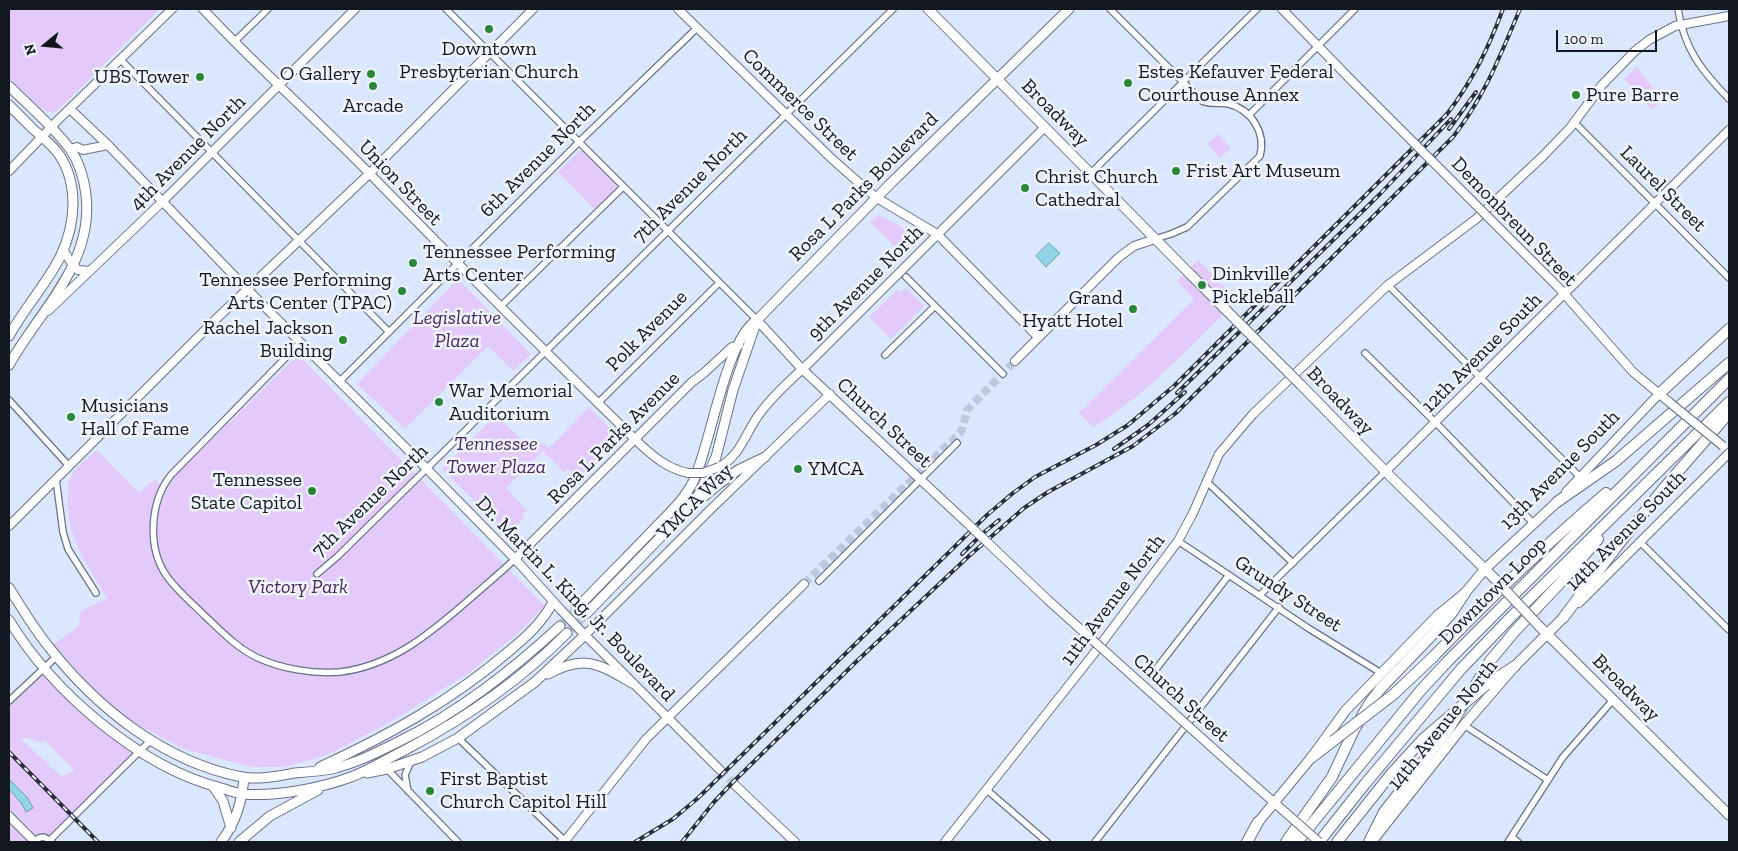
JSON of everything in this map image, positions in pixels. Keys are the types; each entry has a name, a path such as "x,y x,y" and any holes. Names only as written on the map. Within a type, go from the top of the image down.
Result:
{"highway":[{"path":"1659,394 1729,329"},
{"path":"1557,502 1616,462 1729,363"},
{"name":"Downtown Loop","path":"1297,842 1421,690 1485,623 1729,379"},
{"name":"Downtown Loop","path":"1319,842 1364,784 1462,670 1510,618 1729,402"},
{"path":"1563,618 1663,489 1729,412"},
{"path":"1311,758 1394,694 1559,533 1659,449"},
{"path":"1370,842 1384,812 1448,730 1490,661 1648,482"},
{"path":"1286,842 1332,777 1354,730 1369,704 1381,688 1451,614 1465,593"},
{"path":"1337,842 1391,774 1423,739 1486,685 1515,666"},
{"path":"1247,842 1258,822"}],"main road":[{"name":"Broadway","path":"928,9 1385,472 1494,578 1539,626 1729,815"},
{"name":"Rosa L Parks Boulevard","path":"579,606 677,505 692,484 707,442 726,374 748,328 876,198 1069,9"},
{"path":"9,86 70,149 83,176 87,204 83,236 74,266 9,365"},
{"path":"9,105 51,144 60,155 67,170 73,196 72,220 64,251 9,336"},
{"name":"Rosa L Parks Boulevard","path":"587,612 699,494 716,457 733,390 757,320"},
{"path":"680,516 732,474 765,457"},
{"name":"13th Avenue South","path":"1242,842 1311,758 1346,710 1438,615 1465,593 1484,569 1557,502"},
{"path":"9,588 56,656 98,700 152,740 178,756 210,768 244,777 262,778 334,769 356,762 387,748 433,724 495,682 560,626"},
{"path":"312,771 396,730 456,692 498,661 528,635 543,620 553,602"},
{"name":"14th Avenue South","path":"1548,635 1563,618"},
{"path":"9,620 27,647 61,688 116,734 177,773 242,794 305,790 387,769 422,757 458,738 535,682 559,668 578,662 590,662 632,683"},
{"path":"352,777 446,728 505,688 567,633"},
{"path":"535,682 583,633"},
{"name":"14th Avenue North","path":"1370,842 1464,725 1515,666 1548,635"},
{"path":"221,842 237,817 244,777"},
{"path":"238,842 270,816 306,796 339,781"},
{"path":"213,786 221,796 226,807 231,828"}],"street":[{"path":"159,21 163,9"},
{"path":"9,171 172,9"},
{"name":"Union Street","path":"203,9 234,42 370,174 456,264 653,456 676,470 688,473 703,473 719,467"},
{"path":"234,42 268,9"},
{"name":"4th Avenue North","path":"41,317 162,202 355,9"},
{"name":"Church Street","path":"446,9 757,320 802,369 1048,600 1319,842"},
{"path":"9,526 247,289 370,174 533,9"},
{"name":"Commerce Street","path":"678,9 831,158 876,198 937,234 1038,337"},
{"name":"7th Avenue North","path":"317,574 427,469 893,9"},
{"path":"1015,361 1119,257 1134,246 1188,227 1260,156 1262,148 1261,136 1250,115 1230,104 1206,103 1202,101 1110,9"},
{"path":"1091,173 1257,9"},
{"name":"Demonbreun Street","path":"1282,9 1527,256 1633,372 1727,450"},
{"path":"1250,115 1355,9"},
{"path":"1678,9 1694,57 1706,74 1729,99"},
{"name":"11th Avenue North","path":"946,842 1092,656 1178,541 1193,513 1219,454 1254,414 1388,285 1476,219 1542,157 1574,122 1602,85 1635,51 1662,32 1682,24 1729,16"},
{"name":"6th Avenue North","path":"340,381 456,264 697,28"},
{"path":"120,59 389,332"},
{"name":"Dr. Martin L. King, Jr. Boulevard","path":"70,109 108,145 247,289 427,469 515,559 583,633 720,770"},
{"name":"Laurel Street","path":"1574,122 1729,278"},
{"name":"9th Avenue North","path":"719,467 725,464 737,452 760,413 778,392 1045,127"},
{"name":"12th Avenue South","path":"1385,472 1729,130"},
{"path":"70,149 77,147 83,150 108,145"},
{"path":"500,307 623,187"},
{"path":"64,251 74,266 81,271 90,271"},
{"path":"906,276 1003,374"},
{"name":"Polk Avenue","path":"598,403 719,283"},
{"path":"1388,285 1580,477"},
{"path":"885,355 935,306"},
{"path":"301,342 175,471 166,481 159,494 154,524 156,550 165,574 196,607 230,640 265,661 306,671 340,672 376,663 412,646 438,627 515,559"},
{"name":"Rosa L Parks Avenue","path":"515,559 692,382 732,347 739,345"},
{"path":"1365,353 1534,524"},
{"name":"YMCA Way","path":"583,633 830,394"},
{"name":"13th Avenue South","path":"1557,502 1659,394"},
{"path":"9,400 69,466"},
{"path":"819,581 957,444"},
{"name":"14th Avenue South","path":"1563,618 1640,542 1727,450"},
{"path":"1260,595 1385,472"},
{"path":"56,479 63,532 68,549 96,593"},
{"path":"1206,481 1293,563"},
{"name":"Grundy Street","path":"1178,541 1381,673"},
{"path":"1640,542 1729,630"},
{"path":"1153,673 1229,575"},
{"path":"458,738 564,842 646,739 804,584"},
{"path":"1095,842 1278,607"},
{"path":"9,702 56,656"},
{"path":"1518,842 1510,839 1563,757 1613,700"},
{"path":"1464,725 1548,780"},
{"path":"9,816 34,842 42,837 51,841 152,740"},
{"path":"409,793 405,775 411,761"},
{"path":"387,769 458,842"},
{"path":"735,785 795,842"},
{"path":"987,790 1047,842"}],"green space":[{"path":"9,9 160,9 60,108 49,112 39,107 9,78"},
{"path":"1637,66 1662,101 1652,110 1624,79"},
{"path":"1218,134 1231,148 1220,158 1207,144"},
{"path":"584,147 623,187 597,212 558,172"},
{"path":"878,215 905,231 908,250 902,254 870,222"},
{"path":"1198,260 1237,300 1151,384 1093,427 1079,413 1194,299 1177,281"},
{"name":"Legislative Plaza","path":"458,279 531,354 513,371 488,346 405,429 357,384"},
{"path":"906,288 924,306 891,339 869,317 895,292 898,290 901,293"},
{"name":"Victory Park","path":"298,355 545,606 517,634 470,672 394,720 329,754 285,767 251,767 184,749 132,722 93,689 54,644 78,627 81,611 107,598 79,550 74,537 68,510 68,484 77,468 97,450 139,493 155,479 166,492 176,475"},
{"name":"Tennessee Tower Plaza","path":"589,407 618,437 577,478 568,469 564,472 543,451 506,488 527,510 522,516 524,518 508,534 442,469 496,415 533,451 542,442 549,448"},
{"path":"43,667 53,680 141,751 50,840 52,842 9,842 9,701","holes":["24,737 39,742 45,741 75,771 61,776 21,739"]}],"water":[{"path":"1049,243 1060,253 1046,267 1036,256"},
{"path":"9,779 27,797 33,808 26,812 22,804 9,789"}],"tunnel":[{"path":"804,584 960,433 967,410 1015,361"},
{"path":"560,626 579,606"},
{"path":"567,633 587,613"},
{"path":"720,770 735,785"}],"railway":[{"path":"635,842 673,819 698,798 987,515 1013,493 1035,477 1096,445 1128,425 1174,386 1447,114 1465,89 1479,64 1492,38 1503,9"},
{"path":"682,842 714,802 733,782 858,660 969,556 1024,508 1048,492 1133,446 1176,413 1453,137 1483,91 1520,9"},
{"path":"1449,129 1476,92"},
{"path":"1177,393 1380,194 1451,119"},
{"path":"1114,449 1148,425 1185,392"},
{"path":"962,554 999,520"},
{"path":"9,752 98,842"}],"place":[{"name":"Downtown Presbyterian Church","path":"489,29"},
{"name":"O Gallery","path":"371,74"},
{"name":"UBS Tower","path":"200,77"},
{"name":"Estes Kefauver Federal Courthouse Annex","path":"1128,83"},
{"name":"Arcade","path":"373,86"},
{"name":"Pure Barre","path":"1576,95"},
{"name":"Frist Art Museum","path":"1176,171"},
{"name":"Christ Church Cathedral","path":"1025,188"},
{"name":"Tennessee Performing Arts Center","path":"413,263"},
{"name":"Dinkville Pickleball","path":"1202,285"},
{"name":"Tennessee Performing Arts Center (TPAC)","path":"402,291"},
{"name":"Grand Hyatt Hotel","path":"1133,309"},
{"name":"Rachel Jackson Building","path":"343,340"},
{"name":"War Memorial Auditorium","path":"439,402"},
{"name":"Musicians Hall of Fame","path":"71,417"},
{"name":"YMCA","path":"798,469"},
{"name":"Tennessee State Capitol","path":"312,491"},
{"name":"First Baptist Church Capitol Hill","path":"430,791"}]}
